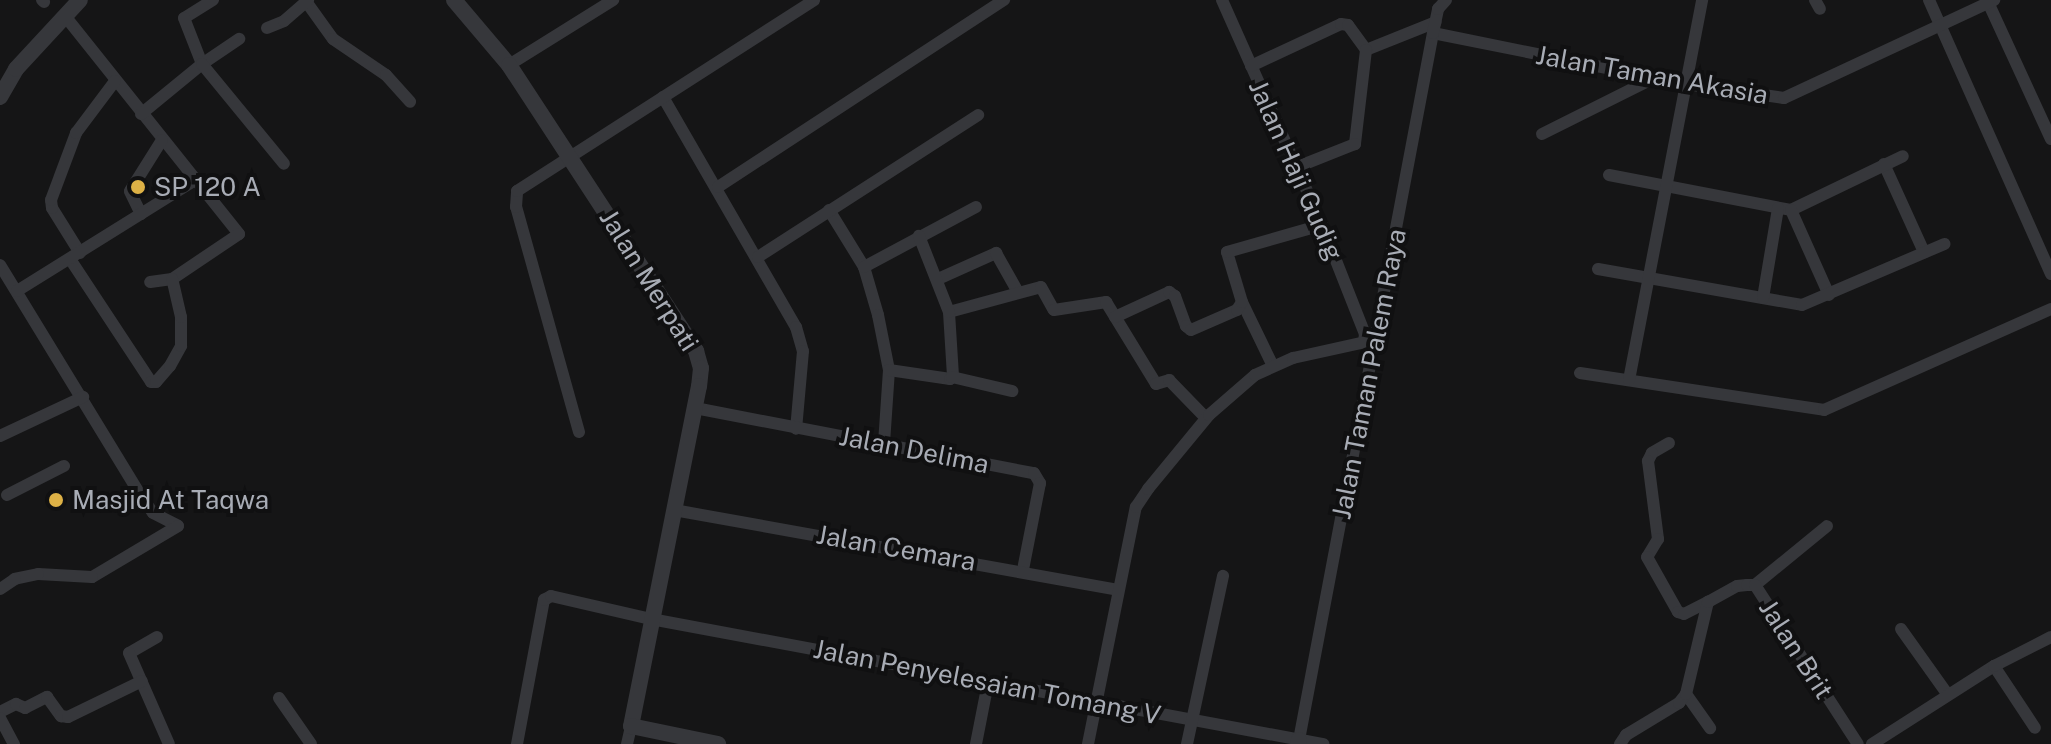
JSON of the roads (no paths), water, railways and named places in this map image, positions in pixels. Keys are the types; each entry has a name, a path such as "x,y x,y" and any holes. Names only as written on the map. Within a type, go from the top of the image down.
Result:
{"street":[{"path":"0,97 16,69 80,0"},
{"path":"213,0 184,18 200,50 202,64 284,164"},
{"name":"Jalan Merpati","path":"454,0 509,65 696,351 701,368 627,744"},
{"path":"509,65 613,0"},
{"path":"579,432 515,201 521,187 814,0"},
{"name":"Jalan Haji Gudig","path":"1222,0 1297,167 1369,341"},
{"path":"1629,380 1702,0"},
{"path":"1929,0 2051,274"},
{"path":"267,28 284,21 306,1 333,39 386,75 410,102"},
{"path":"718,187 1004,1"},
{"path":"1990,1 2051,139"},
{"name":"Jalan Taman Akasia","path":"1438,13 1654,78 1784,98 1990,1"},
{"path":"1366,50 1438,13"},
{"name":"Jalan Taman Palem Raya","path":"1299,742 1369,341 1438,13"},
{"path":"65,16 237,230 236,237 172,279 150,282"},
{"path":"1251,66 1341,24 1348,25 1366,50 1355,144 1297,167"},
{"path":"141,114 202,64 239,39"},
{"path":"1542,134 1654,78"},
{"path":"115,81 76,133 51,200 75,256 151,382 156,382 170,366 181,346 181,317 172,279"},
{"path":"663,97 758,257 802,341 796,429"},
{"path":"758,257 978,115"},
{"path":"141,214 130,191 162,140"},
{"path":"1609,175 1784,209 1903,156"},
{"path":"1884,164 1924,252"},
{"path":"9,288 75,256 195,180"},
{"path":"864,267 976,207"},
{"path":"1784,209 1829,295"},
{"path":"1763,298 1784,209"},
{"path":"829,210 864,267 889,370 884,444"},
{"path":"1273,366 1242,302 1226,256 1229,250 1322,225"},
{"path":"919,236 949,312 952,377"},
{"path":"1598,269 1802,305 1944,244"},
{"path":"938,279 996,253 1018,292"},
{"path":"0,265 9,288 83,397 153,513 178,526 92,577 38,574 15,579 0,589"},
{"path":"949,312 1044,287 1054,310 1106,302 1156,384 1169,380 1206,418"},
{"path":"1115,317 1169,292 1175,296 1186,326 1191,330 1237,310 1242,302"},
{"path":"1580,373 1824,410 2051,309"},
{"path":"1088,744 1136,507 1206,418 1236,390 1273,366 1369,341"},
{"path":"889,370 952,377 1012,391"},
{"path":"0,436 83,397"},
{"name":"Jalan Delima","path":"695,408 1034,473 1040,483 1023,570"},
{"name":"Jalan Brit","path":"1669,443 1652,453 1648,461 1658,539 1647,557 1678,612 1684,614 1737,586 1755,585 1858,744"},
{"path":"0,481 4,497 64,466"},
{"name":"Jalan Cemara","path":"674,510 1023,570 1118,590"},
{"path":"1755,585 1827,526"},
{"path":"1187,744 1223,576"},
{"name":"Jalan Penyelesaian Tomang V","path":"517,744 546,598 551,596 651,619 1299,742 1323,744"},
{"path":"1620,744 1626,735 1676,706 1686,694 1708,602"},
{"path":"1901,629 1948,695"},
{"path":"157,637 130,651 169,744"},
{"path":"1872,744 1994,666 2051,637"},
{"path":"1994,666 2035,728"},
{"path":"0,712 15,704 25,708 47,697 61,716 68,717 142,681"},
{"path":"976,744 988,683"},
{"path":"1686,694 1710,728"},
{"path":"279,698 311,744"},
{"path":"0,718 14,744"},
{"path":"631,726 718,744"}],"place":[{"name":"SP 120 A","path":"138,187"},
{"name":"Masjid At Taqwa","path":"56,500"}]}
